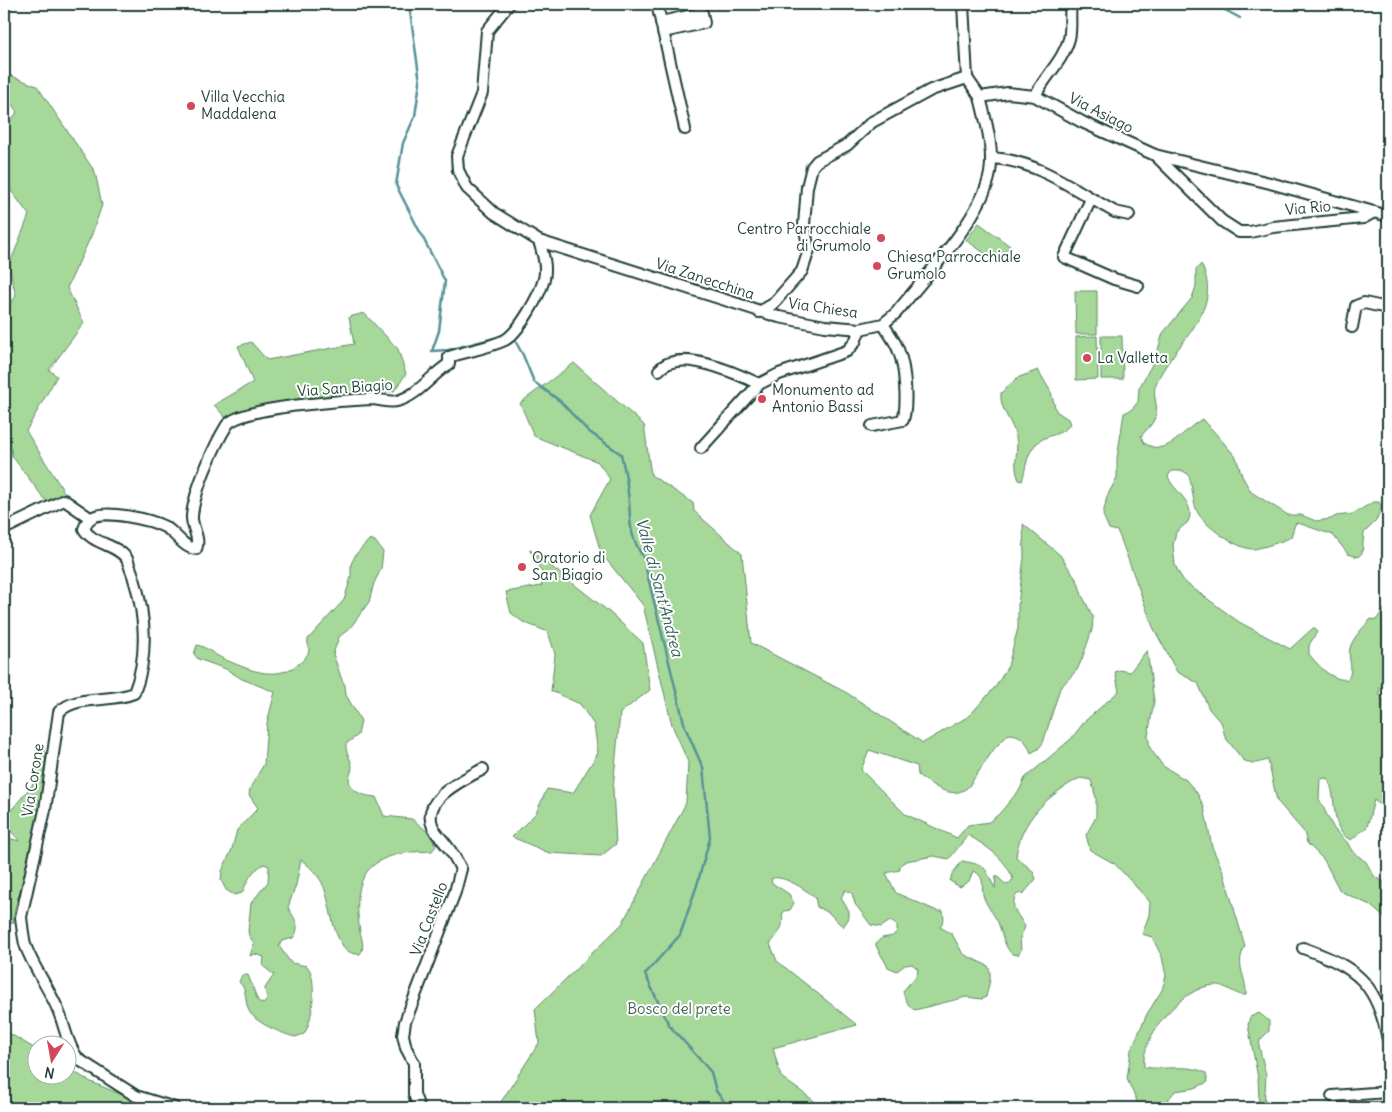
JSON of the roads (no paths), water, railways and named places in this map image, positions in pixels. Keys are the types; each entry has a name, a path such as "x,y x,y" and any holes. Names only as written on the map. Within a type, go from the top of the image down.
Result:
{"street":[{"path":"509,4 487,31 482,93 457,156 458,170 467,188 476,198 494,213 540,241"},
{"path":"657,4 686,129"},
{"path":"964,4 967,78 980,97"},
{"path":"1034,96 1062,57 1067,46 1071,31 1071,4"},
{"path":"661,22 702,13 704,23 663,32"},
{"name":"Via Zanecchina","path":"540,241 759,312 773,304 802,270 810,250 805,238 804,225 807,187 812,167 817,161 848,145 872,122 931,90 967,78"},
{"name":"Via Asiago","path":"980,97 1008,93 1034,96 1082,122 1155,155 1270,183"},
{"name":"Via Chiesa","path":"759,312 825,326 860,330 883,324 896,313 966,223 985,193 991,158 990,140 980,97"},
{"name":"Via Asiago","path":"1155,155 1222,221 1231,228 1244,233"},
{"path":"991,158 1017,162 1040,170 1115,212 1129,215"},
{"name":"Via Rio","path":"1270,183 1388,216"},
{"path":"1091,199 1064,256 1114,279 1138,286"},
{"name":"Via Rio","path":"1244,233 1273,227 1363,218 1374,212"},
{"name":"Via San Biagio","path":"90,518 112,515 153,522 171,531 192,548 196,549 198,546 191,522 193,502 213,452 229,422 241,415 266,408 372,399 396,402 408,396 449,364 449,357 502,341 512,336 538,294 544,279 545,260 540,241"},
{"path":"1352,327 1356,306 1364,303 1388,308"},
{"path":"872,426 903,420 905,412 899,351 883,324"},
{"path":"701,448 759,384 779,374 847,351 855,342 860,330"},
{"path":"659,370 666,362 674,360 698,362 738,374 759,384"},
{"path":"4,529 64,500 90,518"},
{"name":"Via Corone","path":"90,518 84,529 86,533 123,553 132,570 142,616 143,658 134,693 122,698 75,703 65,706 60,712 45,810 21,917 25,946 44,979 73,1052 78,1059 136,1096 175,1108"},
{"name":"Via Castello","path":"419,1108 414,1094 414,1063 406,1048 403,1035 405,1022 455,892 461,869 449,847 433,828 430,817 433,805 441,794 483,769"},
{"path":"1303,948 1350,968 1363,980 1380,1008 1388,1040"},
{"path":"1332,1096 1388,1092"}],"waterway":[{"name":"Valle di Sant'Andrea","path":"409,4 420,82 415,116 403,143 396,185 445,281 439,331 432,351 448,350 506,335"},
{"path":"1214,4 1240,18"},
{"name":"Valle di Sant'Andrea","path":"513,337 534,382 560,401 588,431 621,454 627,483 632,532 643,557 685,727 703,768 710,838 680,935 645,974 669,1025 711,1072 716,1091 729,1108"}],"place":[{"name":"Villa Vecchia Maddalena","path":"191,106"},
{"name":"Centro Parrocchiale di Grumolo","path":"881,238"},
{"name":"Chiesa Parrocchiale Grumolo","path":"877,266"},
{"name":"La Valletta","path":"1087,358"},
{"name":"Monumento ad Antonio Bassi","path":"762,399"},
{"name":"Oratorio di San Biagio","path":"522,567"}],"park label":[{"name":"Bosco del prete","path":"679,1009"}]}
